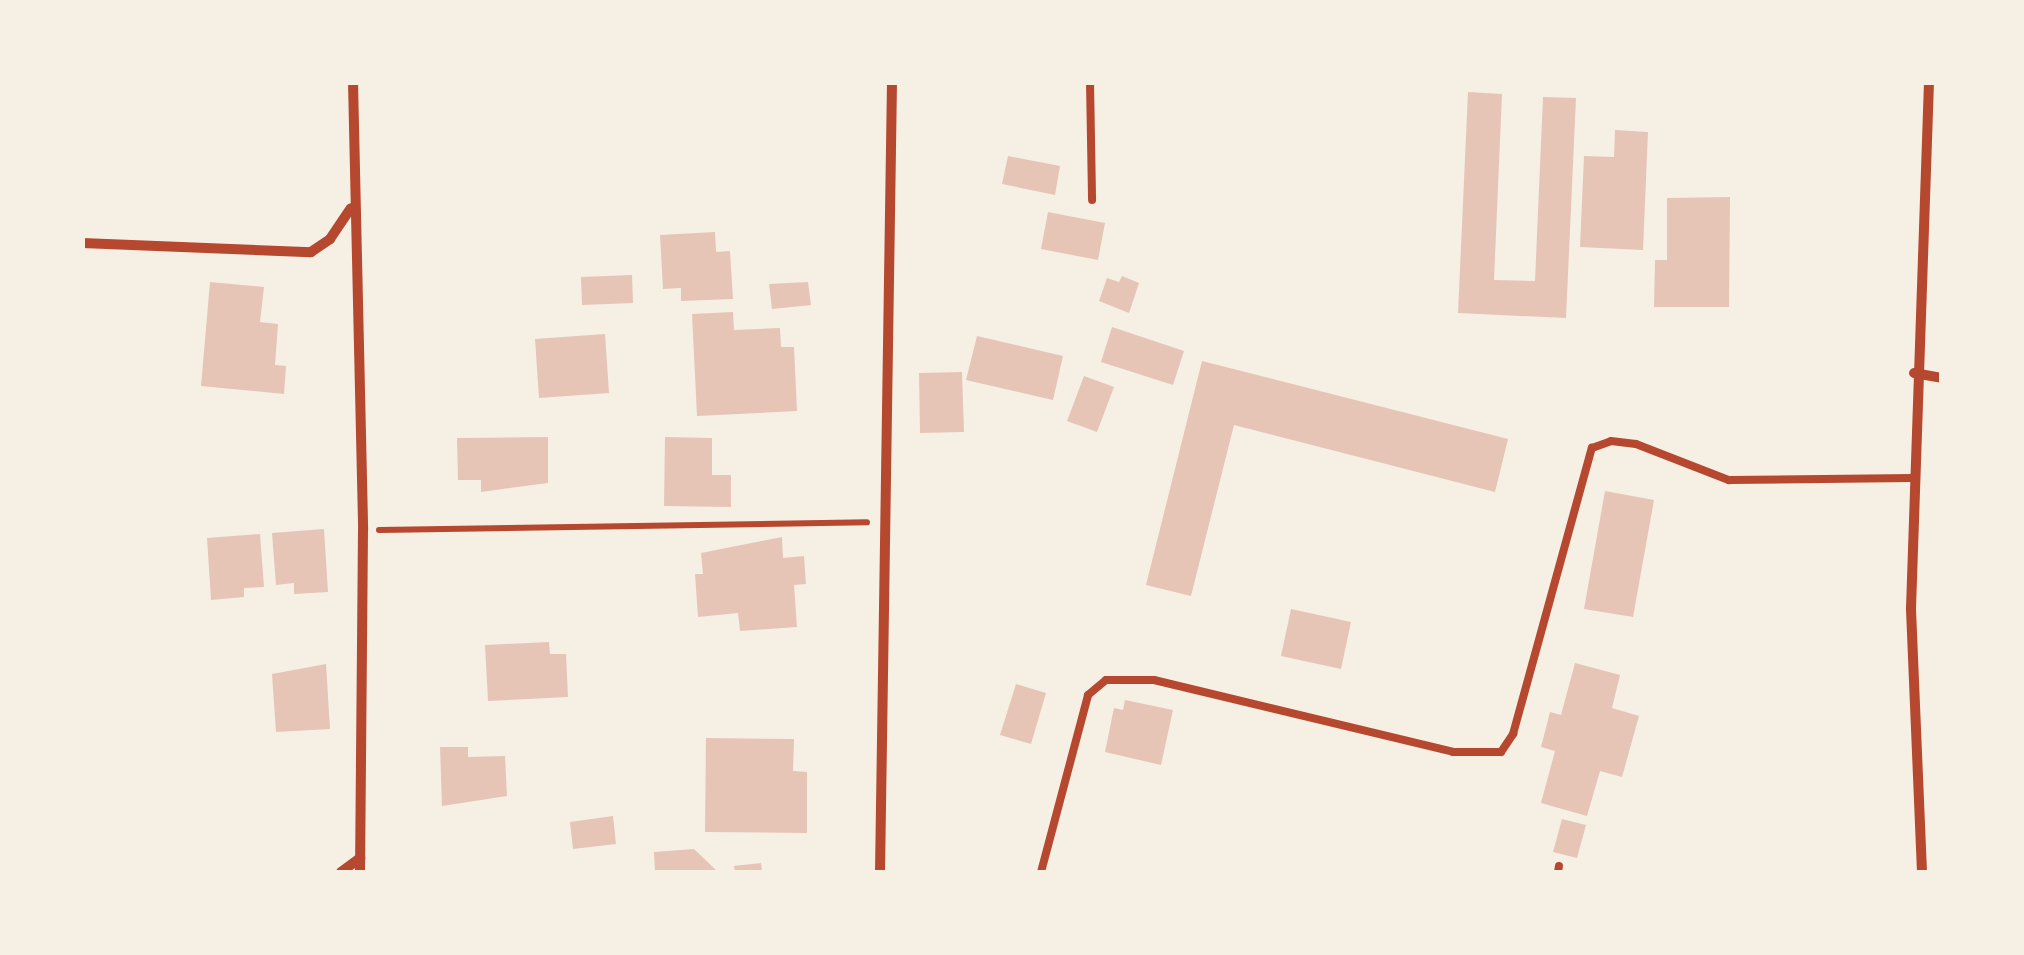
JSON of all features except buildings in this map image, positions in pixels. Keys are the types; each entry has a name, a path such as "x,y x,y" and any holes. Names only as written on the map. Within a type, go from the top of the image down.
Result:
{"street":[{"path":"353,82 351,208 363,530 360,872"},
{"path":"880,872 892,82"},
{"path":"1922,872 1910,608 1914,373 1929,82"},
{"path":"82,243 311,252 330,239 351,208"},
{"path":"1914,373 1942,378"},
{"path":"340,872 360,858"}],"lane":[{"path":"1090,82 1092,200"},
{"path":"1040,872 1088,695 1106,680 1154,680 1453,752 1501,752 1513,734 1592,448 1611,441 1636,444 1729,480 1912,478"}],"path":[{"path":"363,530 887,522"}]}
